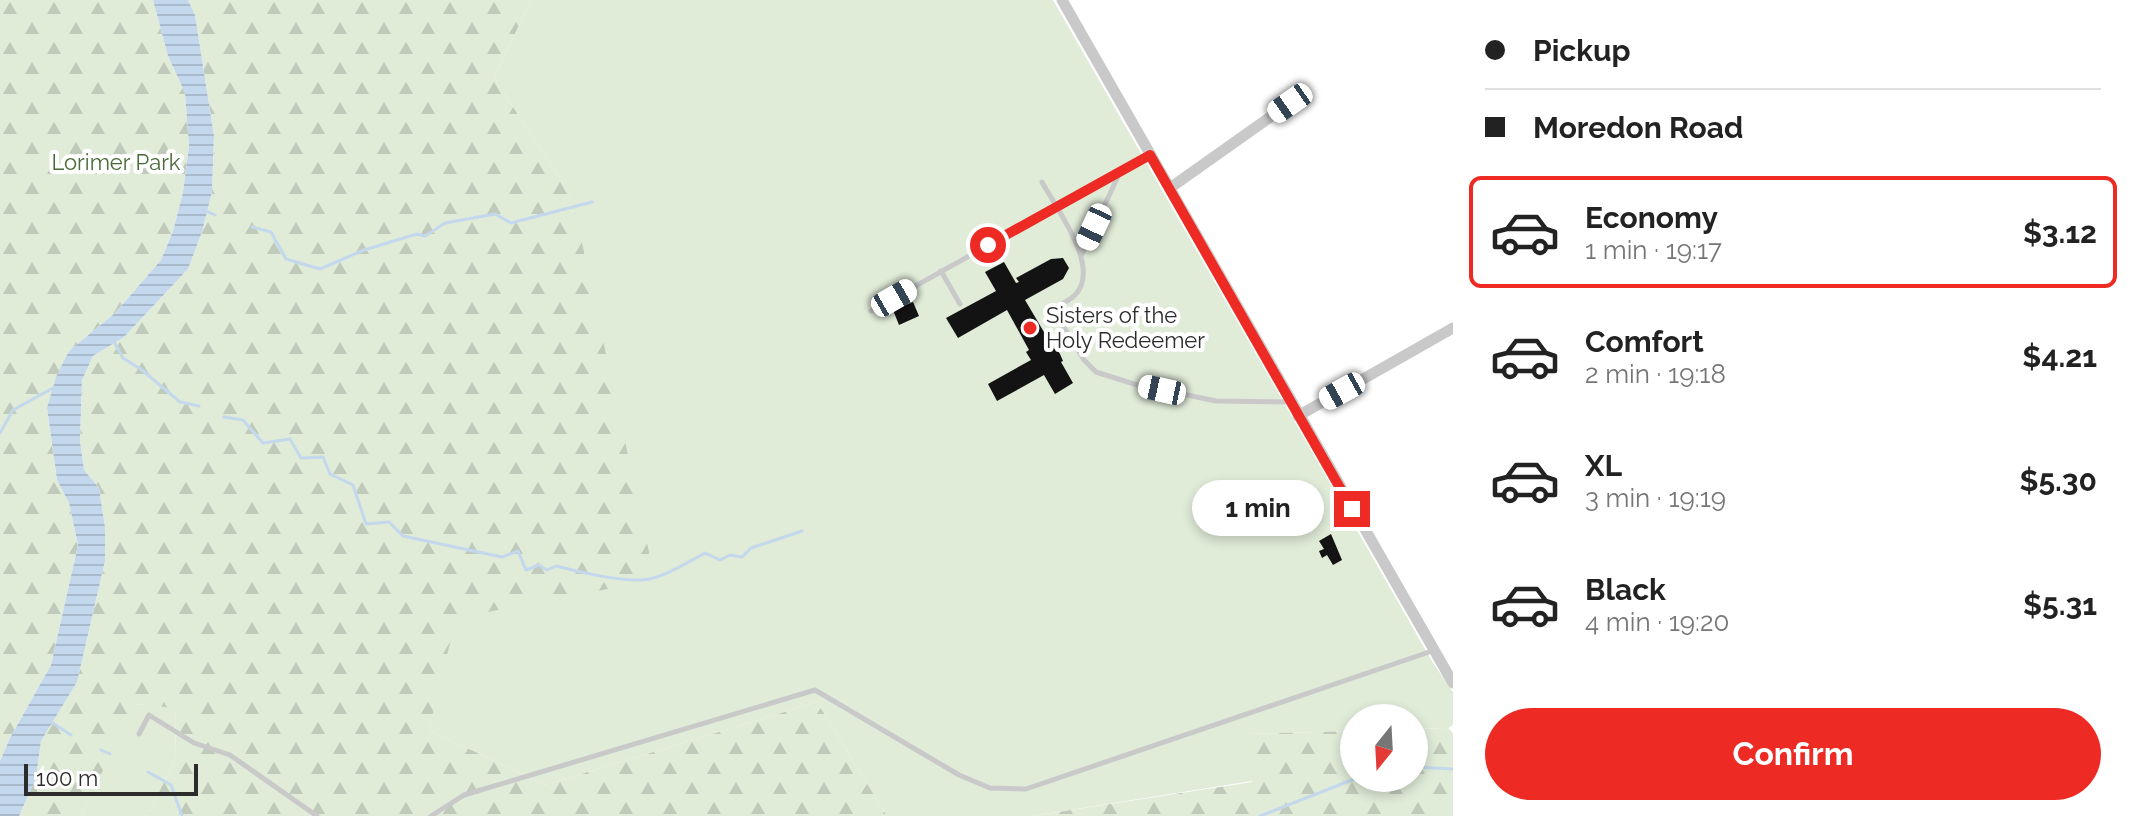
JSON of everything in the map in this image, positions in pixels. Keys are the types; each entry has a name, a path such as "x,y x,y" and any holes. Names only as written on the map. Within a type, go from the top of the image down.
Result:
{"street":[{"path":"1062,0 1453,683"},
{"path":"1170,188 1290,103"},
{"path":"1298,416 1453,328"}],"lane":[{"path":"871,311 1150,155"},
{"path":"1082,254 1120,171"},
{"path":"1042,182 1082,254 1084,272 1075,295 1053,309 1084,360 1096,372 1134,384 1216,401 1291,402"},
{"path":"941,271 960,304"},
{"path":"431,816 464,795 815,690 959,775 990,788 1026,789 1433,651"},
{"path":"139,734 149,715 194,743 230,755 317,816"}],"green space":[{"name":"Lorimer Park","path":"0,0 153,0 168,56 185,93 189,146 183,192 173,231 161,260 115,313 69,351 47,409 57,480 69,503 78,545 51,665 0,761"},
{"path":"188,0 531,0 494,78 572,197 655,580 456,618 429,730 545,785 817,702 887,816 147,816 176,758 175,708 135,704 81,816 19,816 36,778 41,741 77,682 105,561 105,527 99,488 84,471 80,441 82,380 93,356 124,337 188,269 212,192 214,136 195,15"},
{"path":"531,0 1053,0 1433,663 1453,692 1453,725 1428,729 1428,704 1340,704 1340,731 1244,734 1252,781 1032,816 887,816 817,702 545,785 429,730 455,618 572,197 494,78"},
{"path":"134,704 175,707 176,758 147,816 81,816"},
{"path":"1448,728 1453,733 1453,816 1032,816 1252,782 1243,734 1340,731 1340,792 1428,792 1428,729"}],"water":[{"path":"153,0 188,0 195,15 214,136 212,192 188,269 124,337 93,356 82,380 80,441 84,470 99,488 105,527 105,561 77,682 41,741 36,778 19,816 0,816 0,761 51,665 78,545 69,503 57,480 47,408 56,377 69,351 115,313 161,260 173,231 183,192 189,146 185,93 168,56"}],"building":[{"name":"Sisters of the Holy Redeemer","path":"1063,258 1069,268 1063,279 1025,300 1060,354 1073,383 1055,394 1044,375 997,401 988,384 1031,360 1026,352 1029,350 1007,310 958,338 946,318 996,291 985,272 1004,262 1016,283 1019,282 1016,278 1051,259"},
{"path":"913,302 919,316 899,325 893,310"},
{"path":"1331,534 1342,560 1333,565 1327,555 1322,558 1319,551 1324,549 1319,541"}],"waterway":[{"path":"252,227 271,232 286,259 320,269 364,250 417,234 425,236 445,223 495,214 511,223 592,202"},
{"path":"204,210 215,215"},
{"path":"113,340 123,358 180,402 199,406"},
{"path":"0,433 13,410 53,388"},
{"path":"224,417 243,420 263,443 290,439 301,458 323,457 330,474 353,485 366,524 389,522 403,536 502,557 518,551 526,570 539,565 547,570 556,566 610,578 650,579 705,553 720,560 730,555 742,557 751,548 802,531"},
{"path":"51,722 71,735"},
{"path":"101,750 110,754"},
{"path":"1428,768 1453,769"},
{"path":"148,772 171,785 182,816"},
{"path":"1260,816 1340,785"}],"place":[{"name":"Sisters of the Holy Redeemer","path":"1030,328"}],"route":[{"path":"988,245 1150,155 1352,509"}]}
